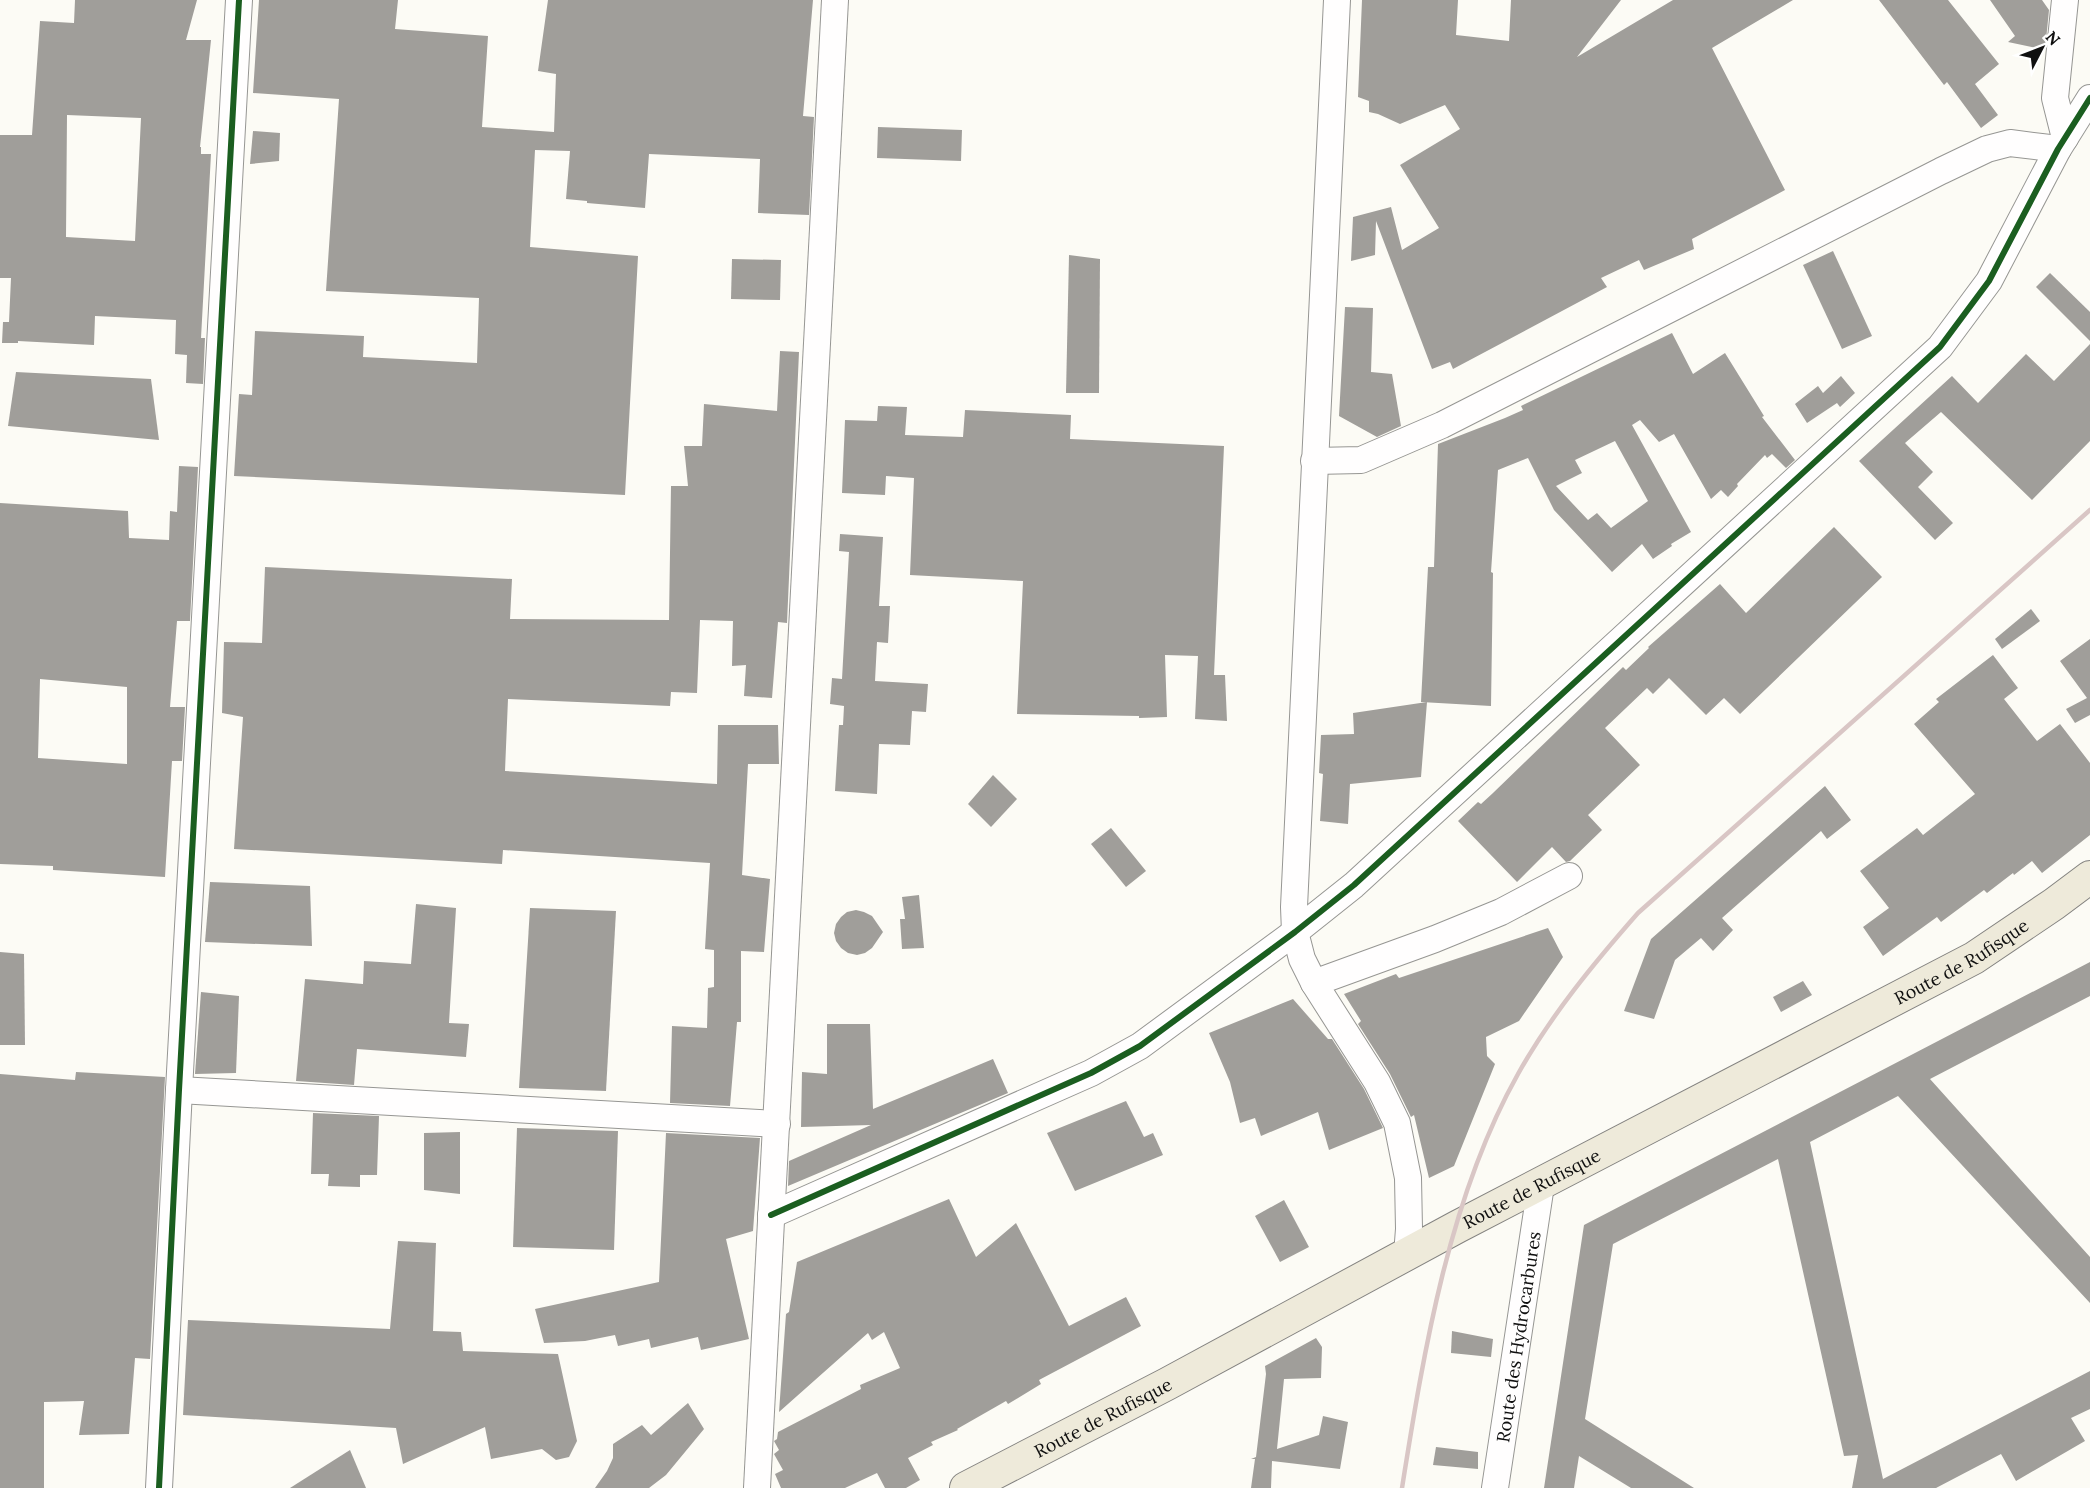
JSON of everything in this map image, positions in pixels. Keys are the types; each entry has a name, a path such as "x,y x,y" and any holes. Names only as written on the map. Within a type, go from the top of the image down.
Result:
{"main road":[{"name":"Route de Rufisque","path":"966,1488 1974,958 2090,877"}],"street":[{"path":"159,1488 239,0"},
{"path":"756,1488 835,0"},
{"path":"1337,0 1314,461 1295,932 1302,959 1314,983 1377,1082 1397,1123 1408,1178 1407,1255"},
{"path":"2061,144 2055,98 2066,0"},
{"path":"771,1215 1091,1073 1140,1046 1295,932 1354,885 1940,347 1989,281 2061,144 2090,98"},
{"path":"1314,461 1361,460 1442,425 1987,149 2010,143 2061,144"},
{"path":"1314,983 1435,939 1501,912 1569,876"},
{"path":"179,1090 777,1124"},
{"name":"Route des Hydrocarbures","path":"1495,1488 1541,1185"}],"building":[{"path":"75,0 197,0 186,40 211,40 200,147 201,154 211,154 201,338 205,338 203,384 186,383 187,355 175,354 176,320 95,316 94,345 18,341 18,343 2,343 3,322 9,322 11,278 0,278 0,135 32,135 40,21 74,23","holes":["67,115 141,118 135,241 66,237"]},
{"path":"259,0 398,0 395,29 488,36 482,127 554,132 556,74 538,71 548,0 813,0 803,116 814,117 809,215 758,213 760,159 649,154 645,208 566,199 570,151 535,150 530,247 638,256 625,495 234,476 239,394 252,395 255,331 364,336 363,357 477,363 479,298 326,291 339,99 253,93"},
{"path":"1362,0 1458,0 1456,35 1509,41 1511,0 1621,0 1577,57 1673,0 1793,0 1712,48 1785,190 1692,239 1694,249 1644,270 1639,260 1601,278 1607,287 1453,369 1450,362 1432,369 1376,221 1375,255 1351,261 1353,217 1391,207 1402,250 1439,228 1400,165 1460,129 1445,105 1400,124 1369,112 1369,101 1358,97"},
{"path":"1879,0 1948,0 1999,64 1975,84 1998,115 1981,128 1947,82 1944,85"},
{"path":"1990,0 2042,0 2049,10 2045,50 2008,42 2015,36"},
{"path":"878,127 962,130 961,161 877,158"},
{"path":"253,131 280,133 279,161 250,164"},
{"path":"1833,251 1872,336 1842,349 1803,265"},
{"path":"1069,255 1100,259 1099,393 1066,393"},
{"path":"732,259 781,260 780,300 731,299"},
{"path":"2050,273 2090,312 2090,341 2036,287"},
{"path":"1345,307 1373,308 1371,372 1392,374 1401,426 1377,437 1339,416"},
{"path":"1672,333 1693,374 1725,353 1764,416 1762,417 1795,460 1786,468 1772,454 1767,458 1765,455 1737,484 1738,486 1728,497 1721,490 1711,499 1674,434 1659,442 1640,420 1632,425 1691,532 1671,544 1672,546 1653,559 1642,544 1612,572 1554,510 1528,458 1498,470 1491,572 1493,573 1491,706 1421,702 1428,567 1434,567 1438,444 1523,410 1521,406","holes":["1615,441 1648,501 1611,528 1597,513 1588,520 1556,486 1582,473 1575,460"]},
{"path":"2090,344 2090,441 2032,500 1941,412 1905,443 1933,472 1918,487 1953,523 1935,540 1859,461 1952,376 1978,403 2026,354 2054,381"},
{"path":"780,351 799,352 787,623 778,622 772,698 744,696 746,665 732,666 733,621 700,620 697,693 671,692 670,706 508,699 505,771 717,784 718,725 778,725 779,764 748,764 742,875 770,879 764,952 741,951 741,1022 737,1022 730,1106 670,1103 672,1026 707,1028 708,988 714,987 714,950 705,949 710,863 503,850 502,864 234,849 243,717 222,713 224,642 262,643 265,567 512,579 510,619 669,620 671,486 688,486 684,446 702,446 704,404 777,411"},
{"path":"16,372 151,379 159,440 8,426"},
{"path":"1841,376 1855,393 1840,407 1837,403 1807,423 1795,404 1818,386 1823,393"},
{"path":"878,406 907,407 905,435 963,437 965,410 1071,415 1070,439 1224,446 1214,675 1225,675 1227,721 1195,719 1198,656 1165,655 1167,717 1017,714 1023,581 910,575 914,478 886,476 885,495 842,493 845,420 877,421"},
{"path":"179,466 198,467 190,621 177,621 170,707 185,707 182,761 172,761 165,877 53,870 53,866 0,864 0,503 128,511 129,538 169,540 170,511 177,512","holes":["40,679 127,687 127,764 38,758"]},
{"path":"1834,527 1882,577 1740,714 1724,698 1706,715 1669,678 1653,694 1647,688 1605,728 1640,765 1588,815 1602,830 1570,861 1566,862 1552,847 1517,882 1458,821 1478,802 1481,804 1493,793 1623,667 1626,670 1648,647 1720,584 1746,613"},
{"path":"840,534 883,537 879,606 890,606 888,643 877,642 875,681 928,684 926,712 912,711 910,745 879,744 877,794 835,791 839,725 843,725 844,706 830,704 832,678 842,679 849,552 839,551"},
{"path":"2031,609 2040,621 2002,649 1995,639"},
{"path":"2090,639 2090,715 2075,723 2066,709 2087,698 2060,661"},
{"path":"1993,655 2018,688 2004,699 2037,741 2060,724 2090,763 2090,835 2042,873 2032,861 1987,893 1984,890 1941,922 1937,917 1883,956 1863,927 1889,908 1860,871 1917,828 1923,835 1975,794 1914,724 1939,702 1936,699"},
{"path":"1427,702 1421,777 1350,784 1348,824 1320,821 1323,774 1319,773 1321,735 1354,734 1353,713"},
{"path":"993,775 1017,799 991,827 968,804"},
{"path":"1825,786 1851,820 1827,839 1821,831 1722,918 1733,930 1713,951 1701,938 1675,960 1654,1019 1624,1011 1651,939"},
{"path":"1111,828 1146,871 1126,887 1091,844"},
{"path":"210,882 310,886 312,946 205,942"},
{"path":"919,895 924,948 902,949 900,919 905,919 902,897"},
{"path":"416,904 456,908 449,1023 469,1024 466,1057 357,1049 354,1085 296,1081 305,979 363,984 364,961 411,964"},
{"path":"530,908 616,911 606,1091 519,1088"},
{"path":"856,910 872,916 883,932 872,948 857,955 841,948 834,933 841,917 847,912"},
{"path":"1548,928 1563,957 1519,1021 1486,1037 1487,1056 1495,1064 1454,1166 1429,1178 1414,1115 1411,1117 1390,1074 1358,1024 1361,1021 1344,994 1396,974 1399,978"},
{"path":"0,952 24,954 25,1045 0,1045"},
{"path":"2090,962 2090,996 1930,1079 2090,1257 2090,1303 1898,1096 1810,1142 1883,1479 2090,1371 2090,1409 2071,1418 2085,1441 2016,1481 2001,1454 1936,1488 1852,1488 1858,1455 1844,1456 1778,1159 1613,1244 1585,1419 1694,1488 1631,1488 1579,1456 1574,1488 1544,1488 1584,1225"},
{"path":"1803,981 1812,995 1781,1012 1773,997"},
{"path":"201,992 239,996 236,1073 195,1074"},
{"path":"1293,999 1328,1039 1332,1039 1364,1089 1383,1128 1329,1150 1318,1112 1261,1136 1255,1118 1240,1123 1230,1082 1209,1033"},
{"path":"827,1024 870,1024 873,1109 993,1059 1008,1093 788,1186 789,1161 871,1125 801,1127 802,1072 827,1074"},
{"path":"76,1072 165,1077 150,1359 135,1358 129,1434 79,1435 84,1401 44,1402 44,1488 0,1488 0,1074 75,1080"},
{"path":"1126,1101 1144,1137 1153,1133 1163,1155 1075,1191 1047,1133"},
{"path":"313,1113 379,1116 377,1175 360,1175 360,1187 328,1186 329,1174 311,1174"},
{"path":"517,1128 618,1131 614,1250 513,1247"},
{"path":"460,1132 460,1194 424,1190 424,1133"},
{"path":"666,1133 760,1138 753,1231 726,1239 749,1339 701,1350 698,1337 651,1348 649,1339 618,1346 615,1335 585,1341 544,1343 535,1309 659,1282"},
{"path":"949,1199 976,1257 1016,1223 1069,1326 1126,1297 1141,1326 1039,1380 1041,1384 1008,1404 1006,1401 958,1430 931,1442 933,1445 908,1458 920,1480 906,1488 885,1488 877,1473 845,1488 781,1488 775,1474 783,1470 774,1454 779,1450 774,1441 777,1439 778,1432 861,1389 860,1385 900,1368 884,1332 872,1340 868,1333 779,1412 786,1314 789,1312 797,1262"},
{"path":"1284,1200 1309,1247 1280,1262 1255,1216"},
{"path":"398,1241 436,1243 433,1331 461,1332 463,1351 558,1354 577,1441 569,1457 556,1460 542,1449 491,1459 485,1427 403,1464 396,1428 183,1415 188,1320 390,1329"},
{"path":"1452,1331 1493,1339 1491,1357 1451,1353"},
{"path":"1316,1338 1322,1347 1321,1378 1284,1379 1277,1449 1319,1435 1323,1416 1348,1422 1340,1469 1272,1461 1271,1488 1251,1488 1255,1459 1251,1459 1256,1457 1265,1366"},
{"path":"688,1403 704,1429 666,1475 649,1488 595,1488 613,1458 613,1444 642,1425 651,1435"},
{"path":"1436,1447 1478,1452 1478,1469 1433,1465"},
{"path":"350,1450 366,1488 290,1488"}],"railway":[{"path":"1402,1488 1430,1329 1457,1223 1494,1121 1518,1074 1544,1031 1589,970 1638,913 2090,510"}],"cycle path":[{"path":"159,1488 239,0"},
{"path":"771,1215 1091,1073 1140,1046 1295,932 1354,885 1940,347 1989,281 2058,149 2090,98"}]}
